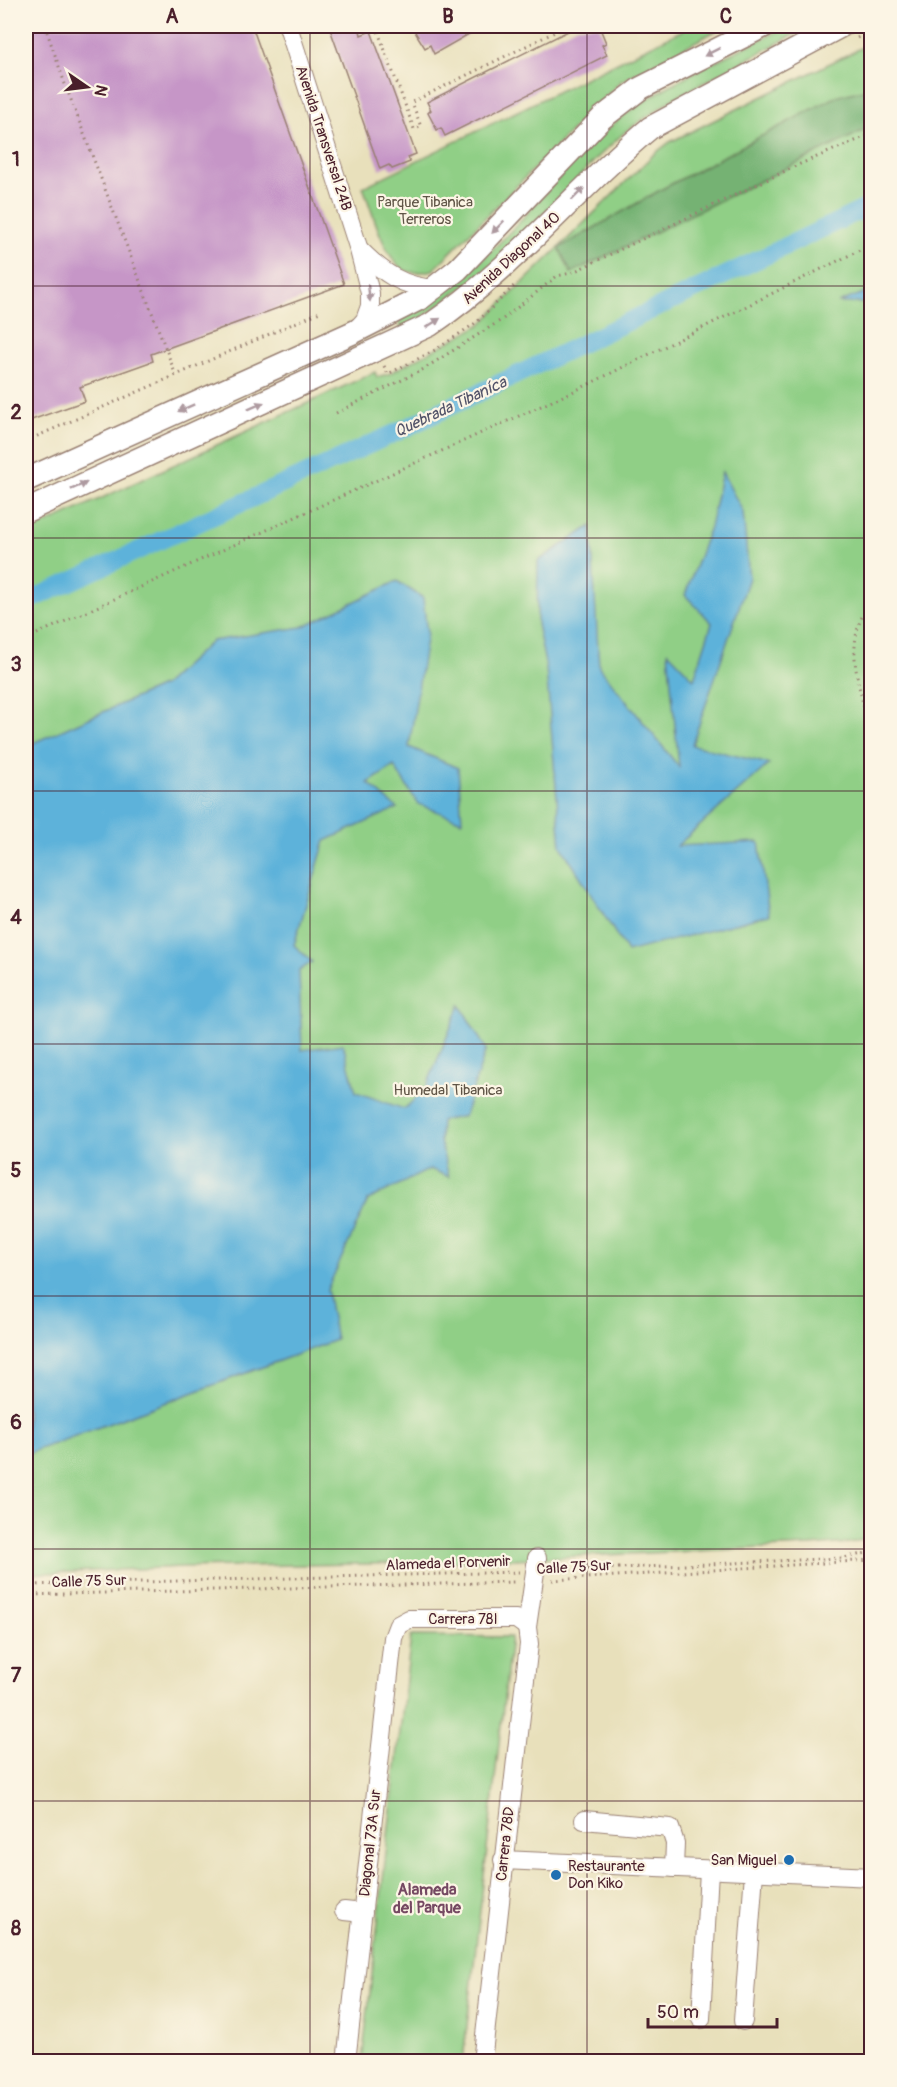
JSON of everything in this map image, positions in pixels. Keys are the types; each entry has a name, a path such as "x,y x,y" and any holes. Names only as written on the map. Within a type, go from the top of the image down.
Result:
{"main road":[{"name":"Avenida Diagonal 40","path":"26,480 354,332 436,289 458,269 602,118 641,88 764,26"},
{"name":"Avenida Diagonal 40","path":"26,511 430,325 467,300 510,262 622,151 650,128 846,34"}],"street":[{"name":"Avenida Transversal 24B","path":"288,26 359,250 370,293 370,306 365,320 354,332"},
{"name":"Avenida Transversal 24B","path":"359,250 379,269 396,280 415,288 436,289"},
{"name":"Carrera 78D","path":"482,2061 528,1644 527,1627 535,1570"},
{"name":"Carrera 78I","path":"398,1625 409,1618 516,1619 527,1627"},
{"name":"Diagonal 73A Sur","path":"346,2061 363,1913 358,1869 393,1638 398,1625"},
{"path":"584,1820 670,1828 675,1843 674,1868"},
{"path":"503,1860 872,1877"},
{"path":"701,2019 710,1870"},
{"path":"742,2021 754,1872"},
{"path":"344,1911 363,1913"}],"path":[{"path":"45,26 175,373"},
{"path":"376,26 414,129 421,127 412,102 567,26"},
{"path":"846,34 872,31"},
{"path":"336,413 432,364 503,319 557,276 571,273 800,164 872,134"},
{"path":"26,639 583,387 872,244"},
{"path":"377,351 388,374 437,349 477,322 519,281"},
{"path":"26,441 175,373 322,311"},
{"path":"872,603 861,614 856,633 854,659 872,738"},
{"name":"Alameda el Porvenir","path":"26,1585 535,1570 843,1557 872,1552"},
{"name":"Calle 75 Sur","path":"26,1595 535,1570 872,1560"}],"green space":[{"name":"Parque Tibanica Terreros","path":"691,26 725,26 621,81 433,270 410,272 392,258 382,239 363,187"},
{"path":"788,26 810,26 673,99 626,131 496,263 402,332 398,320 449,286 485,257 592,143 627,113 685,77"},
{"name":"Humedal Tibanica","path":"871,43 871,1536 851,1543 810,1546 422,1563 183,1567 26,1574 26,533 375,372 377,377 388,374 480,325 654,154 670,142"},
{"path":"871,88 871,127 571,273 559,248 662,189 835,97"},
{"path":"411,1636 511,1637 463,2061 362,2061"}],"water":[{"path":"871,290 871,303 838,303"},
{"path":"722,472 743,512 749,578 692,745 769,764 677,846 759,842 769,915 627,952 561,846 546,668 537,624 538,561 591,526 599,667 679,767 668,652 694,679 712,623 685,595 710,527"},
{"path":"397,581 423,598 427,633 409,747 458,768 462,821 418,804 394,766 368,783 397,808 325,841 294,945 312,962 299,971 302,1050 343,1044 356,1092 404,1109 425,1090 460,1005 486,1049 464,1116 441,1121 440,1141 449,1177 430,1169 368,1200 327,1290 336,1340 26,1454 26,746 164,685 212,641 302,627"}],"building":[{"path":"26,26 252,26 344,284 151,354 153,361 80,387 85,401 26,422"},
{"path":"329,26 359,26 361,35 371,31 416,154 408,157 410,162 392,169 389,165 380,169"},
{"path":"422,26 483,26 434,54 430,45 425,48 415,32"},
{"path":"578,26 599,26 606,43 602,45 607,55 445,136 441,128 437,130 428,113 431,110 427,102"}],"waterway":[{"name":"Quebrada Tibaníca","path":"26,602 395,433 872,205"}],"place":[{"name":"San Miguel","path":"789,1860"},
{"name":"Restaurante Don Kiko","path":"556,1875"}],"district":[{"name":"Alameda del Parque","path":"427,1898"}]}
